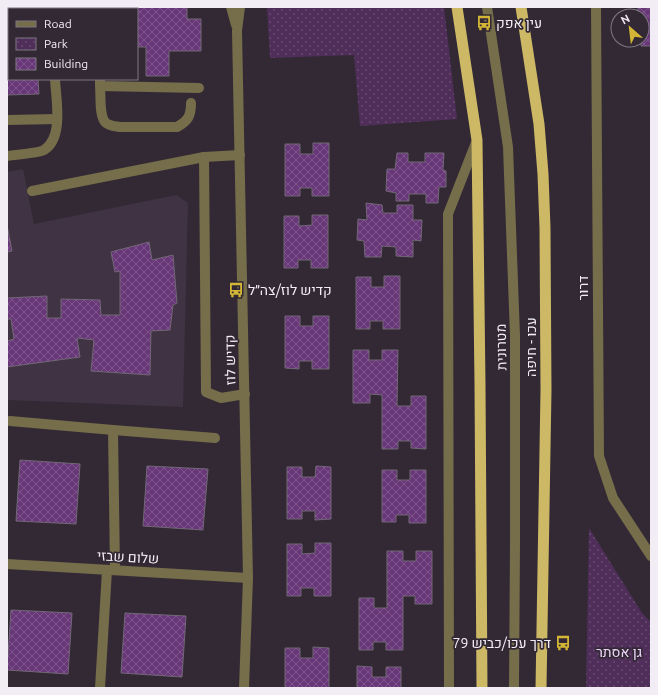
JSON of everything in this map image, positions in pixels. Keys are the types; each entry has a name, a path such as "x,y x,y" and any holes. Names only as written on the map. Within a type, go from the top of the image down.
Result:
{"highway":[{"path":"457,7 477,140 482,688"},
{"name":"עכו - חיפה","path":"521,7 539,124 545,228 546,390 541,688"}],"street":[{"name":"קדיש לוז","path":"231,7 237,31"},
{"name":"קדיש לוז","path":"240,7 237,31 248,578 244,688"},
{"name":"מטרונית","path":"486,7 508,147 515,336 514,688"},
{"name":"דרור","path":"596,7 599,456 613,498 651,556"},
{"path":"7,156 44,151 53,142 57,132 55,80"},
{"path":"192,103 191,114 184,123 177,127 120,127 105,122 101,115 100,83 199,88"},
{"path":"7,120 57,119"},
{"path":"449,688 448,214 477,140"},
{"path":"32,191 204,157 240,154"},
{"path":"204,157 206,392 221,398 245,394"},
{"path":"10,420 215,438"},
{"path":"100,688 111,570 113,430"},
{"name":"שלום שבזי","path":"7,564 248,578"}],"shaded area":[{"path":"23,169 34,224 176,195 188,203 183,407 7,400 7,172"}],"green space":[{"path":"267,7 444,7 457,119 360,126 354,55 270,58"},
{"name":"גן אסתר","path":"589,528 642,613 651,622 651,688 586,688"}],"building":[{"path":"187,7 187,19 201,19 201,51 169,51 169,76 146,76 146,47 138,47 138,8 129,8"},
{"path":"651,7 651,46 650,8 638,8"},
{"path":"8,21 8,80 38,80 39,94 7,95"},
{"path":"313,143 329,143 329,196 312,196 312,188 300,188 300,196 285,196 285,144 300,144 300,154 313,154"},
{"path":"397,153 408,153 408,162 425,162 425,153 444,153 443,170 446,171 446,187 439,187 438,203 426,203 426,194 409,194 409,201 396,201 396,193 386,191 387,169 395,169"},
{"path":"366,203 382,205 383,213 397,213 397,205 413,205 413,220 422,220 421,241 413,240 413,257 396,256 396,247 382,246 381,257 365,257 364,241 357,240 358,219 367,220"},
{"path":"312,215 328,215 328,268 311,268 311,260 298,260 298,268 284,268 284,216 299,216 299,226 312,225"},
{"path":"7,225 12,251 7,252"},
{"path":"149,242 152,260 173,255 177,303 173,305 170,330 151,331 150,375 91,371 94,340 77,338 80,357 7,367 7,341 14,339 11,319 7,319 7,298 47,296 47,318 61,318 61,299 100,300 101,315 120,315 120,271 115,272 111,252"},
{"path":"384,276 400,276 400,329 383,329 383,321 370,321 370,329 356,329 356,277 371,277 371,287 384,287"},
{"path":"285,316 300,316 300,326 313,326 313,316 329,316 329,369 312,369 312,361 299,361 299,369 285,368"},
{"path":"353,350 369,350 369,360 382,360 382,350 398,350 397,406 411,406 411,396 426,396 426,449 411,448 411,441 398,441 398,449 382,449 382,395 370,394 370,403 353,403"},
{"path":"20,460 80,464 76,524 16,521"},
{"path":"147,466 208,469 203,530 143,526"},
{"path":"316,466 331,467 331,519 315,520 315,511 302,511 302,519 287,519 287,467 302,467 302,477 315,477"},
{"path":"382,470 397,470 397,480 410,480 410,470 426,470 426,523 409,523 409,515 396,515 396,522 382,522"},
{"path":"315,543 331,543 331,596 314,596 314,588 301,588 301,596 287,596 287,544 302,544 302,554 315,553"},
{"path":"387,551 403,551 403,561 416,561 416,551 432,551 432,604 415,604 415,596 403,596 403,650 386,650 386,642 373,642 373,650 359,650 359,598 374,598 374,608 387,608"},
{"path":"11,610 72,613 68,674 7,670"},
{"path":"125,613 186,616 182,677 121,673"},
{"path":"313,647 329,648 329,688 285,688 285,648 300,648 300,658 313,658"},
{"path":"357,666 372,667 372,677 386,677 386,667 401,667 401,688 357,688"}],"place":[{"name":"עין אפק","path":"484,23"},
{"name":"קדיש לוז/צה״ל","path":"236,290"},
{"name":"דרך עכו/כביש 79","path":"563,643"}]}
